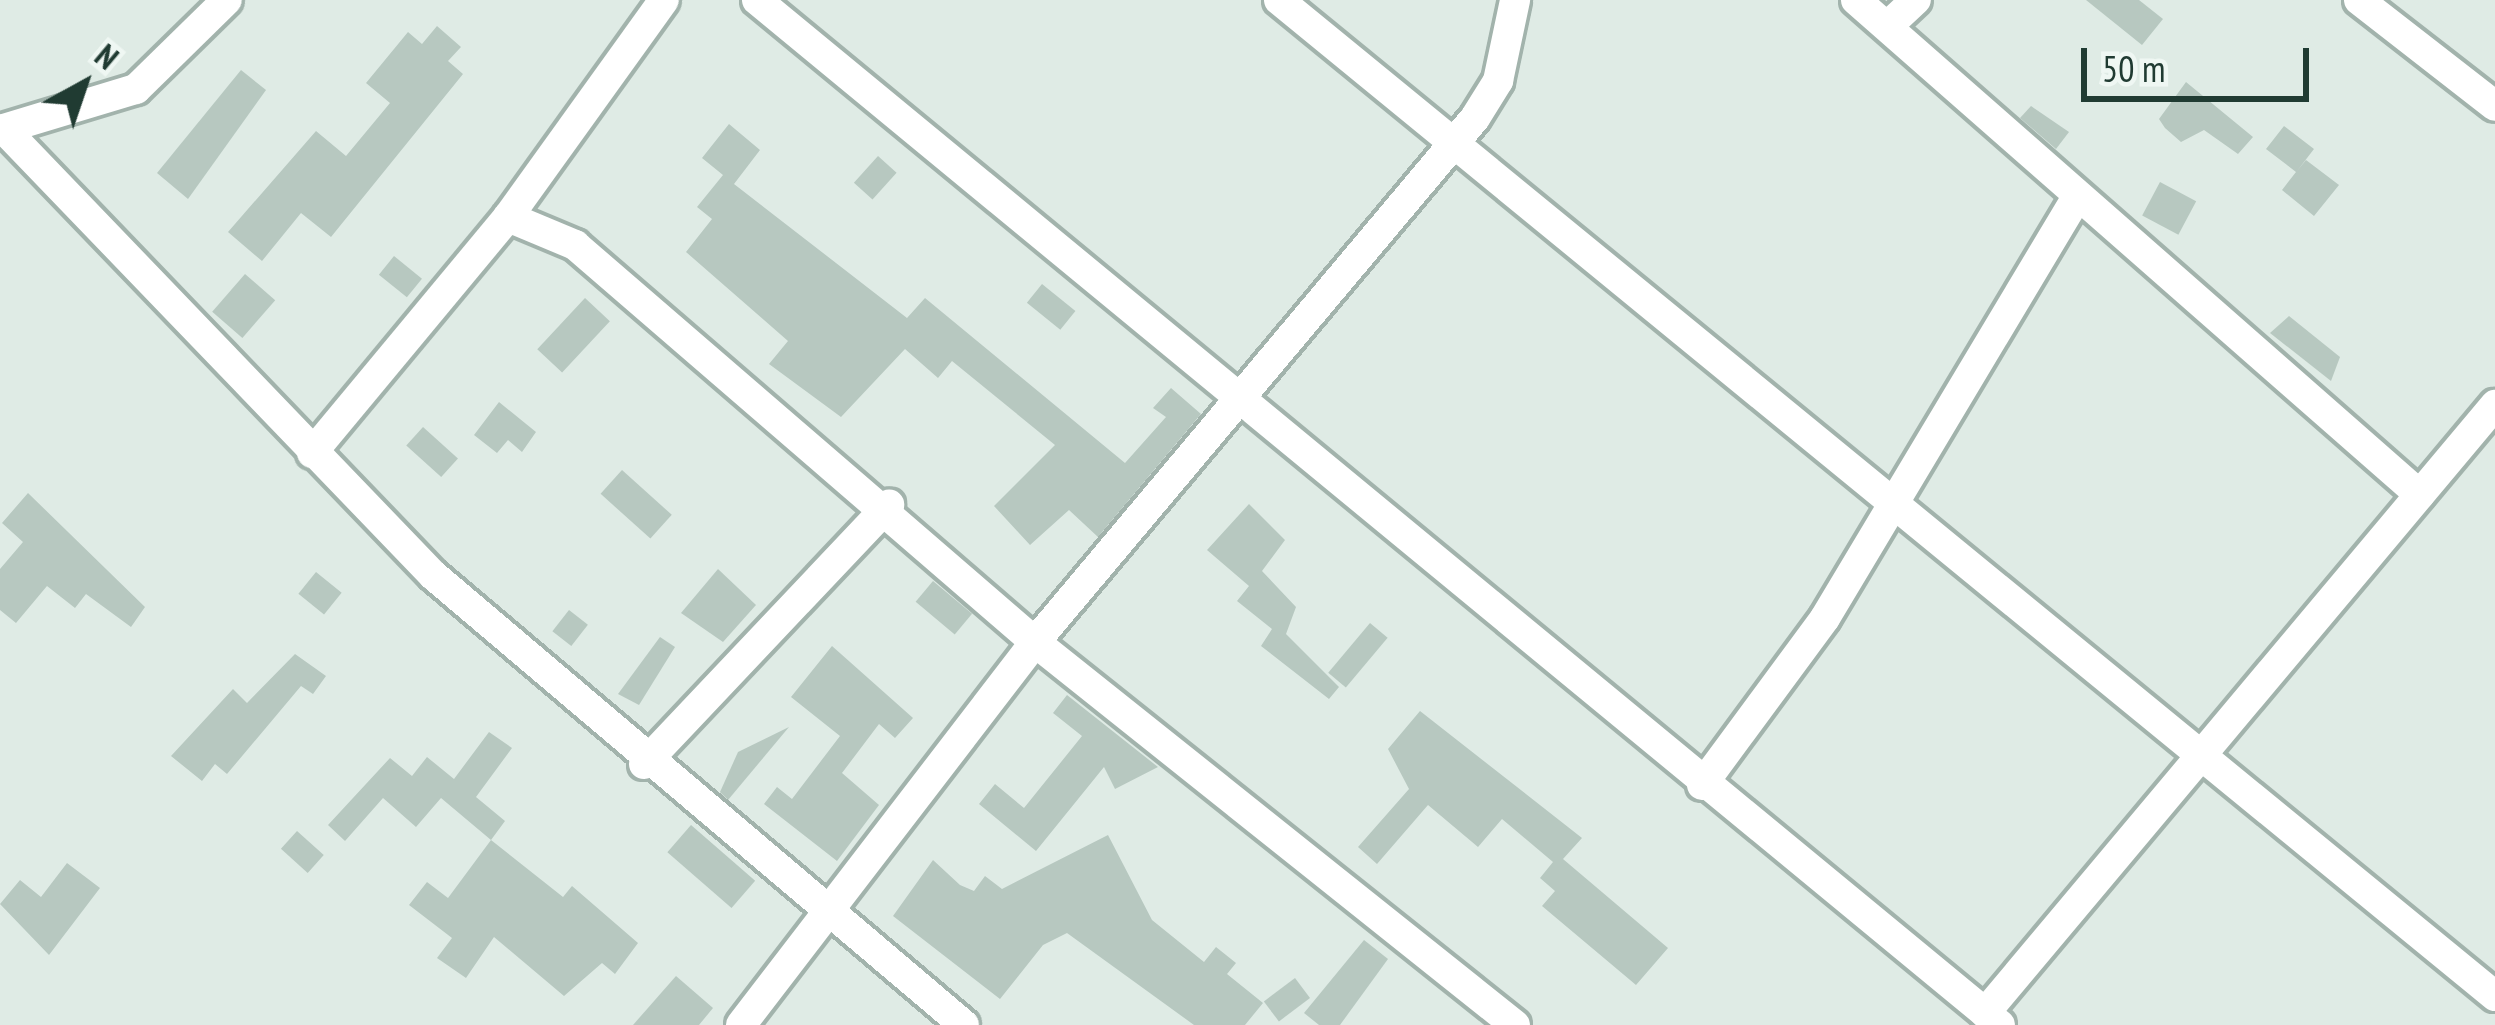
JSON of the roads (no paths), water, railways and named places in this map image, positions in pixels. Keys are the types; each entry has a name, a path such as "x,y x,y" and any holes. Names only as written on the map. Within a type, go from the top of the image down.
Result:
{"street":[{"path":"227,0 136,89 2,129 312,453 644,764 964,1025"},
{"path":"312,453 508,218 664,0"},
{"path":"757,0 1702,785 1992,1019 2204,753 2495,406"},
{"path":"1279,0 2495,996"},
{"path":"741,1025 832,917 1035,642 1244,400 1455,143 1498,81 1515,0"},
{"path":"1856,0 1891,23 2077,197 2420,495"},
{"path":"1891,23 1916,0"},
{"path":"2360,0 2495,106"},
{"path":"1702,785 1825,618 1889,502 2077,197"},
{"path":"508,218 575,245 889,506 1035,642 1515,1025"},
{"path":"644,764 889,506"}]}
